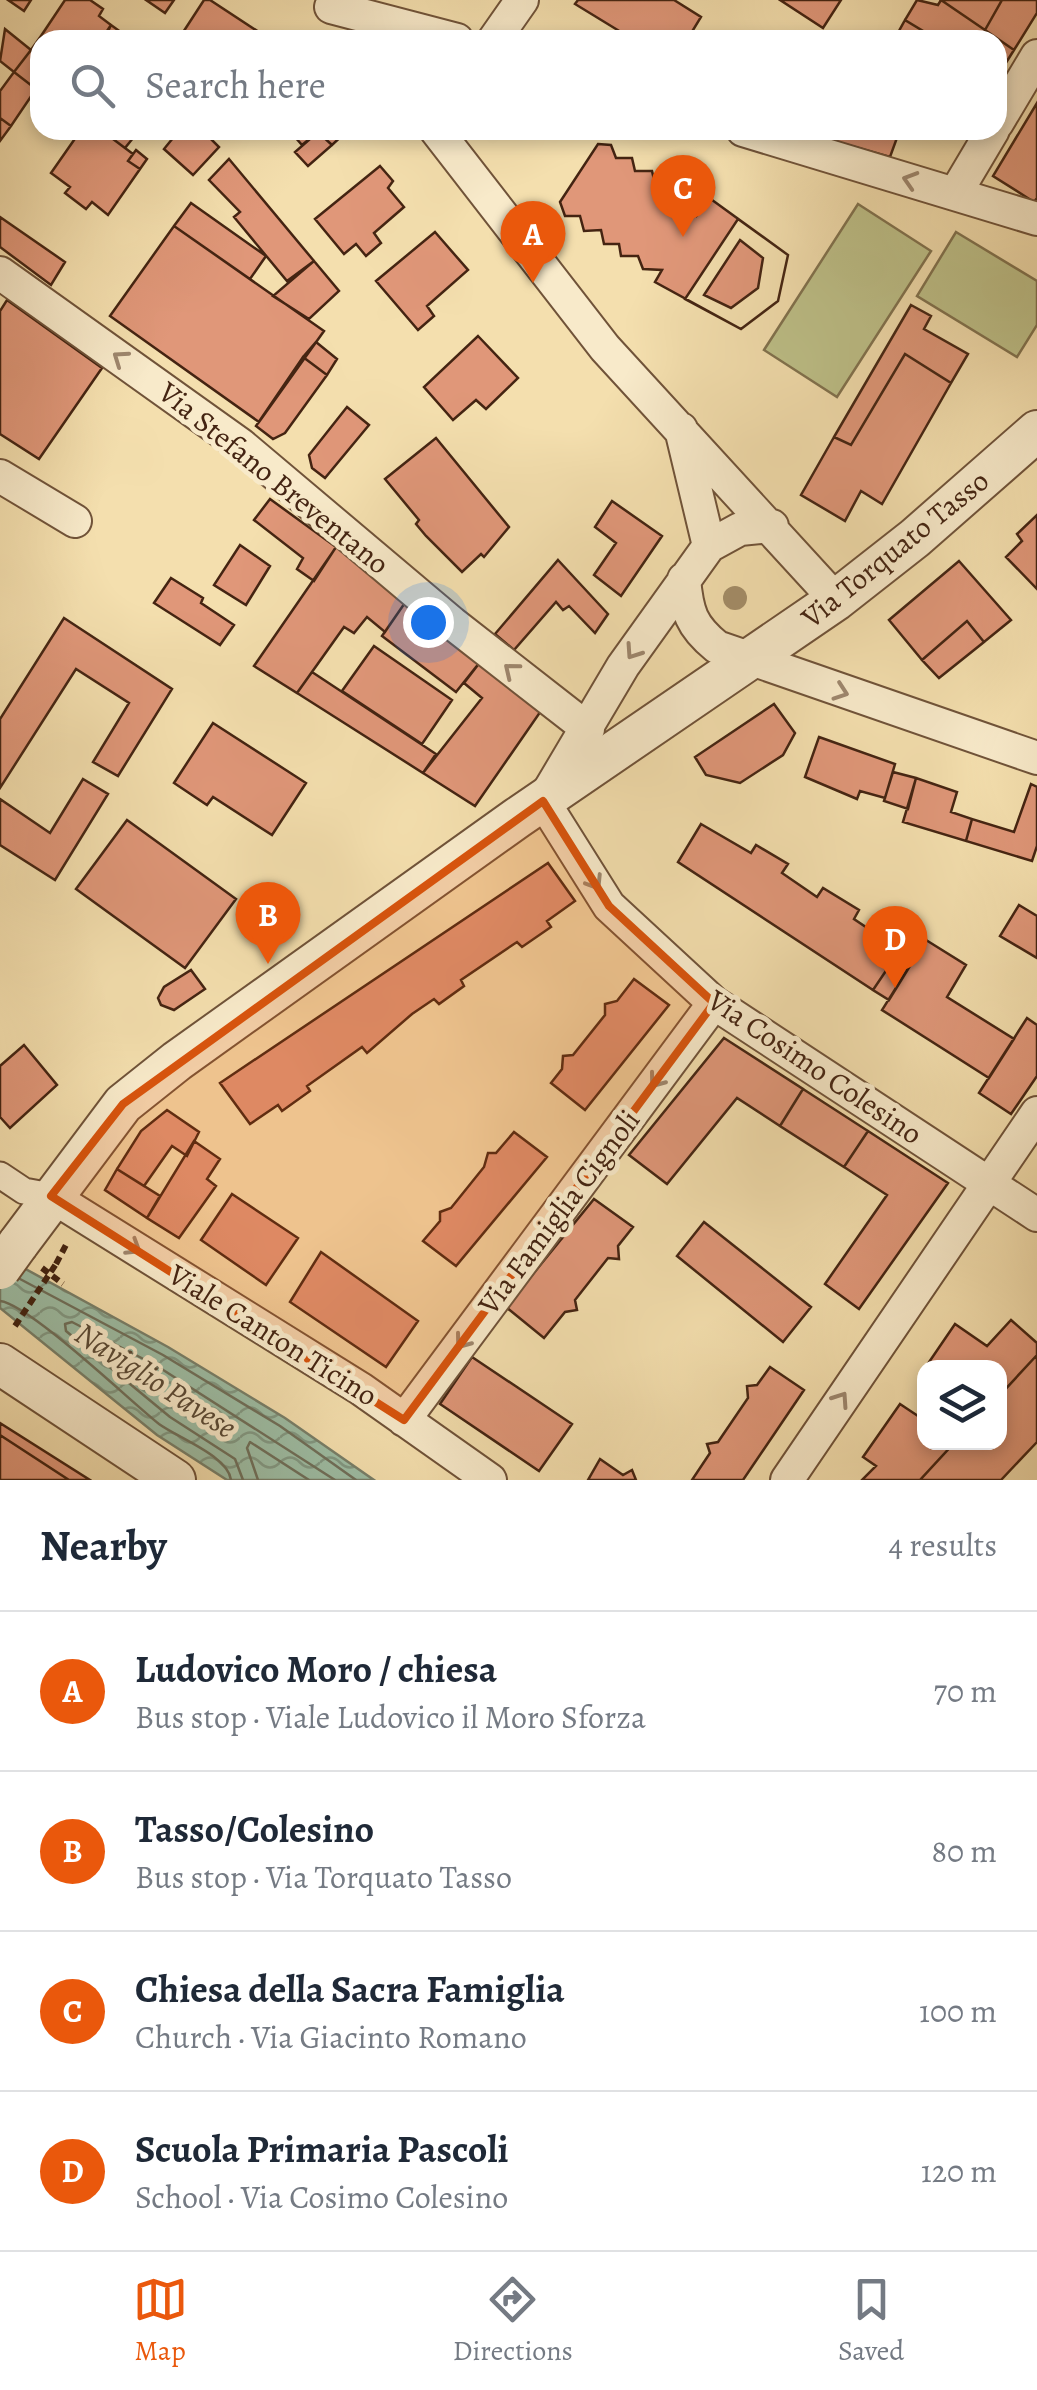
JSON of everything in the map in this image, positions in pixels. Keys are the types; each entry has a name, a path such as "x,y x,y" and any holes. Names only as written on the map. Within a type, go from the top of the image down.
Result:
{"street":[{"path":"501,30 522,0"},
{"path":"325,4 350,30"},
{"path":"325,4 420,30"},
{"path":"1007,106 1037,56"},
{"path":"450,140 605,348 680,424 836,600"},
{"path":"776,140 1037,220"},
{"path":"955,194 987,140"},
{"name":"Via Stefano Breventano","path":"0,273 242,445 452,622 588,729"},
{"path":"680,424 708,546 740,530 772,526"},
{"name":"Via Torquato Tasso","path":"9,1256 51,1196 137,1094 543,801 836,600 915,538 1037,432"},
{"path":"0,476 75,521"},
{"name":"Via Torquato Tasso","path":"543,801 623,666 708,546"},
{"path":"684,578 687,614 695,629 717,648 1037,758"},
{"name":"Via Cosimo Colesino","path":"543,801 610,906 714,1003 1037,1215"},
{"name":"Via Famiglia Cignoli","path":"404,1420 714,1003"},
{"path":"787,1480 1037,1113"},
{"path":"0,1175 24,1191 51,1196"},
{"name":"Viale Canton Ticino","path":"51,1196 404,1420 490,1480"},
{"path":"0,1364 175,1480"}],"path":[{"path":"15,1326 56,1264"}],"highlighted area":[{"path":"543,801 609,906 714,1003 404,1420 51,1196 123,1104"}],"shaded area":[{"path":"858,204 931,251 837,397 764,350"},
{"path":"956,232 1037,281 1037,325 1017,357 917,296"}],"water":[{"name":"Naviglio Pavese","path":"0,1255 168,1347 285,1418 374,1480 227,1480 157,1435 0,1308"}],"building":[{"path":"8,0 31,0 24,11"},
{"path":"65,0 90,0 103,9 99,16 111,25 108,30 45,30"},
{"path":"146,0 174,0 165,13"},
{"path":"204,0 210,0 256,30 184,30"},
{"path":"578,0 674,0 701,17 693,30 618,30 575,4"},
{"path":"780,0 841,0 823,28"},
{"path":"917,0 938,5 941,0 985,30 921,30 905,20"},
{"path":"941,0 1002,0 985,30"},
{"path":"1002,0 1037,0 1037,13 1014,50 1007,45 1007,30 985,30"},
{"path":"905,20 921,30 900,30"},
{"path":"5,29 30,51 14,72 0,61"},
{"path":"30,51 30,84 14,72"},
{"path":"14,72 30,84 30,98 11,126 0,118 0,91"},
{"path":"1037,103 1037,198 1034,202 993,176"},
{"path":"0,118 11,126 0,141"},
{"path":"74,140 114,140 133,154 128,161 140,169 108,215 92,202 86,209 65,193 70,187 51,173"},
{"path":"114,140 131,140 125,148"},
{"path":"171,140 212,140 219,147 193,175 164,149"},
{"path":"309,140 327,140 332,145 308,166 295,152"},
{"path":"830,140 896,140 890,157"},
{"path":"598,144 611,145 616,158 632,158 635,171 652,171 655,184 673,184 677,198 692,198 697,215 708,197 788,255 778,301 741,329 655,282 662,270 643,269 638,256 621,256 619,244 604,244 601,230 584,231 580,216 565,216 560,202"},
{"path":"136,150 147,159 140,169 128,161"},
{"path":"229,159 314,261 287,281 234,217 240,212 209,180"},
{"path":"380,166 393,181 388,188 404,207 374,233 381,243 366,256 356,244 344,254 315,219"},
{"path":"191,203 266,256 250,279 174,226"},
{"path":"0,217 65,262 51,285 0,247"},
{"path":"738,219 788,255 778,301 741,329 685,299","holes":["740,240 763,258 758,288 731,308 704,295"]},
{"path":"174,226 324,331 259,422 110,316"},
{"path":"435,232 468,270 427,306 434,316 418,330 376,281"},
{"path":"314,261 339,291 309,319 273,296"},
{"path":"7,300 102,368 39,459 0,434 0,311"},
{"path":"911,305 931,316 924,329 968,354 951,383 905,354 851,445 834,437"},
{"path":"478,336 518,378 486,409 476,400 453,420 424,387"},
{"path":"316,342 337,359 327,375 303,357"},
{"path":"905,354 951,383 882,504 861,491 845,521 801,495 834,437 851,445"},
{"path":"303,357 327,375 285,433 273,439 256,426"},
{"path":"347,407 369,425 325,478 312,468 309,455"},
{"path":"436,438 509,527 484,557 481,554 462,572 416,524 419,520 385,479"},
{"path":"270,499 336,547 314,581 297,569 303,558 254,520"},
{"path":"612,501 662,536 621,596 594,575 616,543 595,527"},
{"path":"1037,515 1037,589 1006,557 1022,541 1017,534"},
{"path":"341,540 411,594 385,632 367,617 354,633 344,627 297,693 254,666"},
{"path":"240,545 270,566 246,605 214,585"},
{"path":"558,560 608,614 595,633 569,606 563,610 556,602 514,650 495,634"},
{"path":"959,561 1011,620 984,642 967,621 922,660 889,620"},
{"path":"171,578 203,598 201,603 234,625 220,645 154,603"},
{"path":"411,594 484,657 456,692 382,636"},
{"path":"64,618 172,689 118,776 93,762 129,703 76,669 0,788 0,719"},
{"path":"967,621 984,642 939,678 922,660"},
{"path":"374,646 452,700 422,744 342,691"},
{"path":"484,657 543,708 475,806 423,773 482,698 464,683"},
{"path":"312,672 436,754 423,773 297,693"},
{"path":"774,704 795,733 783,755 740,783 706,775 695,757"},
{"path":"213,723 306,783 272,835 213,797 207,805 174,783"},
{"path":"819,737 895,764 885,798 860,791 857,799 805,777"},
{"path":"893,772 916,778 908,809 884,801"},
{"path":"916,778 957,792 951,812 972,819 966,841 903,822"},
{"path":"83,779 108,794 55,880 0,845 0,799 50,833"},
{"path":"1031,784 1037,787 1037,846 1032,861 966,841 972,819 1014,832"},
{"path":"127,820 236,899 185,968 76,889"},
{"path":"701,824 751,853 756,845 788,864 782,873 817,897 823,888 859,910 854,919 900,950 873,990 678,862"},
{"path":"548,863 575,901 547,921 551,927 522,947 517,942 461,980 464,986 439,1004 434,999 412,1014 367,1053 362,1047 307,1086 310,1091 282,1111 278,1105 250,1124 220,1083"},
{"path":"1019,905 1037,916 1037,958 1000,936"},
{"path":"912,932 926,940 889,1000 873,990"},
{"path":"926,940 966,965 947,997 1014,1039 989,1078 882,1010"},
{"path":"191,970 205,989 174,1010 161,1005 158,998 164,987"},
{"path":"634,979 669,1005 585,1110 551,1083 562,1069 563,1056 573,1055 605,1015 605,1004 617,1001"},
{"path":"1027,1018 1037,1025 1037,1076 1011,1114 979,1093"},
{"path":"724,1038 803,1089 780,1126 737,1098 667,1184 629,1155"},
{"path":"24,1045 57,1085 10,1128 0,1117 0,1066"},
{"path":"803,1089 868,1131 844,1167 780,1126"},
{"path":"167,1110 199,1132 187,1156 172,1146 144,1186 117,1169 141,1131"},
{"path":"868,1131 948,1183 859,1309 825,1284 887,1195 844,1167"},
{"path":"514,1132 547,1157 456,1266 423,1241 440,1221 440,1212 451,1208 484,1167 488,1153 496,1153"},
{"path":"194,1141 220,1159 207,1179 216,1186 179,1238 147,1218"},
{"path":"117,1169 160,1196 147,1218 105,1190"},
{"path":"232,1194 298,1238 266,1285 201,1240"},
{"path":"594,1199 633,1227 618,1246 619,1259 608,1258 575,1300 577,1310 565,1312 544,1338 506,1307"},
{"path":"704,1222 811,1307 783,1342 677,1256"},
{"path":"321,1252 418,1321 386,1367 290,1302"},
{"path":"1011,1320 1037,1343 1037,1355 1007,1387 1007,1360 930,1360 955,1324 987,1346"},
{"path":"1037,1355 1037,1442 1001,1480 920,1480 948,1450 1007,1450 1007,1387"},
{"path":"472,1357 572,1424 539,1471 440,1404"},
{"path":"770,1367 804,1390 743,1480 692,1480 710,1453 707,1444 718,1442 748,1398 747,1386 757,1385"},
{"path":"900,1404 917,1415 917,1450 948,1450 920,1480 862,1480 876,1466 863,1457"},
{"path":"0,1423 90,1480 69,1480 0,1435"},
{"path":"0,1435 69,1480 0,1480"},
{"path":"600,1459 623,1475 632,1470 636,1480 588,1480"}],"place":[{"name":"Chiesa della Sacra Famiglia","path":"683,237"},
{"name":"Ludovico Moro / chiesa","path":"533,283"},
{"name":"Tasso/Colesino","path":"268,964"},
{"name":"Scuola Primaria Pascoli","path":"895,988"}]}
